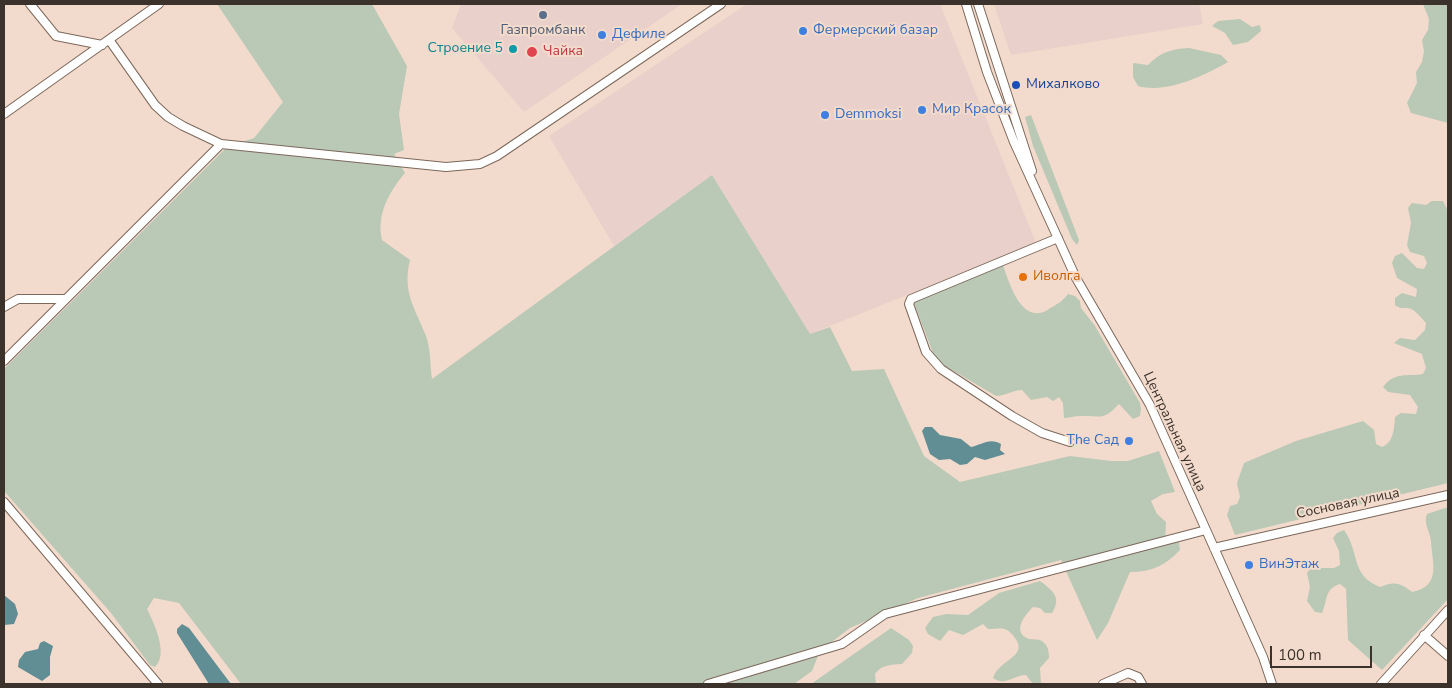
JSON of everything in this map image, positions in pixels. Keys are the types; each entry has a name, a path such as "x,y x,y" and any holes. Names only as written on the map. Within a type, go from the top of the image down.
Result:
{"street":[{"path":"30,4 56,36 102,46"},
{"path":"4,114 110,41 159,4"},
{"path":"110,41 146,94 161,111 183,126 222,144 446,167 480,164 497,156 721,4"},
{"path":"966,4 987,72 1014,142 1040,197"},
{"path":"978,4 1040,197"},
{"path":"4,361 63,300 222,144"},
{"name":"Центральная улица","path":"1040,197 1093,308 1150,406 1263,657 1272,684"},
{"path":"1058,238 911,299 909,304 926,352 941,369 1042,433 1070,442"},
{"path":"4,306 18,299 63,300"},
{"name":"Сосновая улица","path":"1214,548 1448,495"},
{"path":"4,502 158,684"},
{"path":"708,684 842,644 885,614 1206,530"},
{"path":"1381,684 1448,610"},
{"path":"1424,635 1448,656"},
{"path":"1103,684 1132,673 1138,677 1142,684"}],"shaded area":[{"path":"461,4 682,4 524,112 452,28"},
{"path":"747,4 940,4 1036,243 810,334 712,175 614,246 549,136"},
{"path":"994,4 1199,4 1203,24 1011,55"}],"green space":[{"path":"217,4 372,4 407,66 399,114 404,150 394,154 405,173 385,204 381,222 382,240 410,260 408,271 409,291 428,341 432,379 712,175 810,334 830,327 852,371 884,369 924,456 960,482 1070,456 1128,461 1159,451 1175,492 1163,494 1151,501 1157,514 1166,522 1165,544 1179,542 1180,550 1158,567 1145,571 1130,572 1108,623 1097,640 1061,560 918,598 850,628 820,651 812,671 794,684 241,684 179,603 154,598 147,609 159,638 161,654 155,667 150,665 111,613 4,491 4,369 227,147 254,138 283,102"},
{"path":"1423,4 1447,4 1448,123 1411,113 1407,103 1417,83 1416,72 1422,62 1424,51 1422,40 1428,30 1429,19"},
{"path":"1240,19 1252,27 1260,25 1261,31 1248,42 1233,45 1225,33 1212,26 1218,21"},
{"path":"1189,48 1221,55 1228,62 1196,78 1173,86 1149,88 1138,86 1133,77 1133,63 1148,65 1157,57 1167,52"},
{"path":"1031,115 1079,240 1077,245 1072,239 1033,146 1025,117"},
{"path":"1432,201 1443,201 1448,211 1448,483 1235,535 1227,515 1230,506 1237,504 1240,497 1237,483 1244,463 1296,441 1363,421 1374,430 1376,444 1382,447 1391,438 1395,417 1401,413 1416,414 1418,407 1410,395 1388,392 1383,387 1387,382 1396,377 1423,374 1426,368 1422,354 1394,343 1400,338 1415,340 1425,330 1426,323 1413,310 1400,308 1395,305 1395,298 1402,293 1416,297 1417,289 1397,278 1392,263 1395,256 1402,253 1417,268 1424,269 1427,263 1424,256 1410,252 1407,245 1411,223 1408,208 1412,203 1426,205"},
{"path":"1003,265 1013,292 1024,308 1031,312 1040,313 1049,309 1062,301 1068,294 1075,296 1080,301 1081,308 1095,326 1140,403 1140,416 1133,419 1119,404 1105,415 1064,418 1063,403 1059,397 1053,401 1047,397 1031,400 1022,390 996,396 942,364 933,353 914,303 918,298 926,297"},
{"path":"1448,507 1448,599 1382,670 1348,640 1346,589 1340,584 1335,586 1327,596 1322,613 1315,612 1307,601 1310,587 1307,573 1311,568 1334,568 1340,565 1339,551 1333,538 1337,533 1344,530 1349,538 1360,569 1370,582 1380,587 1397,584 1412,592 1421,589 1428,585 1433,572 1431,541 1426,524 1427,514"},
{"path":"1040,581 1055,595 1055,607 1052,613 1045,613 1040,608 1033,607 1026,614 1020,628 1024,636 1029,639 1041,640 1047,647 1049,658 1040,668 1041,683 1033,684 1026,675 1006,681 993,678 1001,666 1016,654 1018,650 1015,638 1006,629 988,629 983,624 963,635 949,630 940,641 928,634 925,628 933,617 947,614 968,615 999,593"},
{"path":"891,628 909,640 913,646 912,653 902,664 881,668 875,674 876,684 811,684"}],"water":[{"path":"925,427 932,427 940,435 961,439 971,447 989,441 997,442 1001,444 1000,450 1005,454 985,460 975,457 967,464 960,465 950,459 939,460 930,454 922,431"},
{"path":"4,595 15,604 18,614 14,624 4,625"},
{"path":"182,624 189,628 231,684 209,684 177,633 177,629"},
{"path":"44,641 53,646 50,657 50,675 42,681 18,667 19,660 25,652 38,649 40,643"}],"place":[{"name":"Газпромбанк","path":"543,15"},
{"name":"Фермерский базар","path":"803,31"},
{"name":"Дефиле","path":"602,35"},
{"name":"Строение 5","path":"513,49"},
{"name":"Чайка","path":"532,52"},
{"name":"Михалково","path":"1016,85"},
{"name":"Мир Красок","path":"922,110"},
{"name":"Demmoksi","path":"825,115"},
{"name":"Иволга","path":"1023,277"},
{"name":"The Сад","path":"1129,441"},
{"name":"ВинЭтаж","path":"1249,565"}]}
